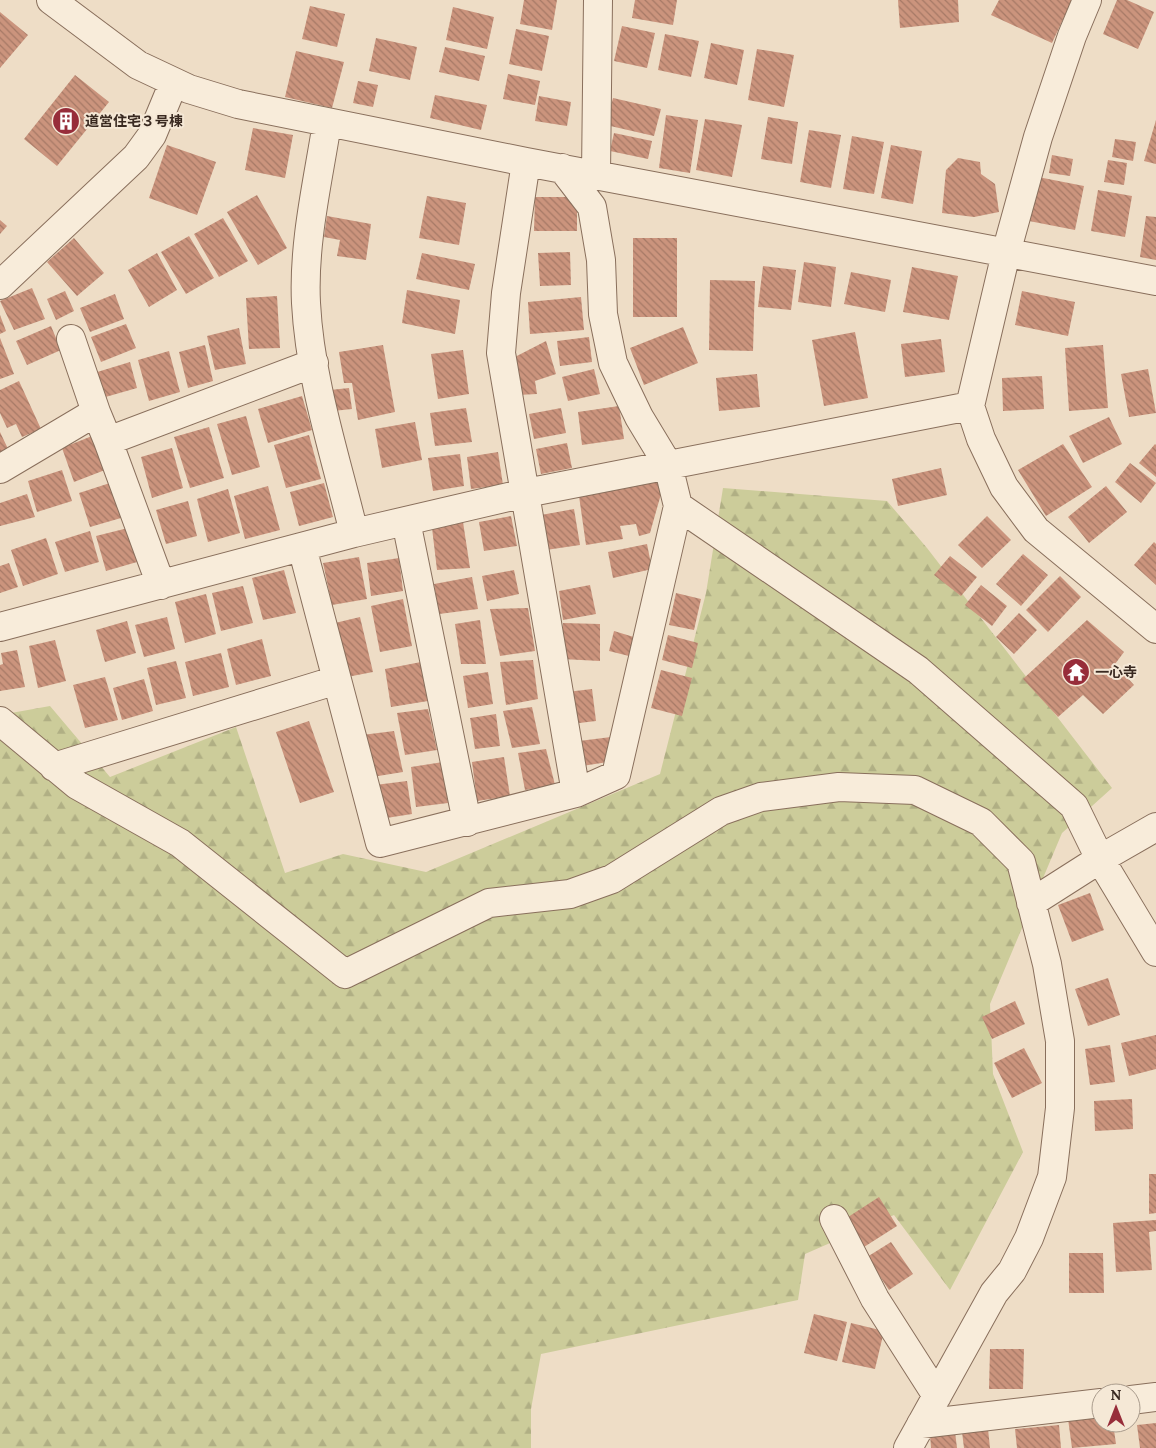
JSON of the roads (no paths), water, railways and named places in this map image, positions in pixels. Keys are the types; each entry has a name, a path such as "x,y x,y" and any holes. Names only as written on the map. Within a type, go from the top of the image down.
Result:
{"street":[{"path":"51,0 138,65 189,89 238,104 526,162 1156,281"},
{"path":"596,174 598,0"},
{"path":"1087,0 1072,36 1038,137 1006,253 970,406 981,439 1004,487 1036,530 1156,629"},
{"path":"0,285 136,157 152,135 174,82"},
{"path":"327,122 307,266 306,303 314,363 354,533"},
{"path":"526,162 506,293 501,353 576,794"},
{"path":"302,547 380,843 576,794 616,775 678,506 668,465 639,417 613,363 603,314 600,260 592,207 562,168"},
{"path":"71,339 96,412 161,585"},
{"path":"108,441 314,363"},
{"path":"0,628 354,533 406,521 668,465 970,406"},
{"path":"0,469 96,412"},
{"path":"678,506 918,670 1074,806 1100,858 1156,952"},
{"path":"406,521 466,822"},
{"path":"54,766 337,680"},
{"path":"0,721 77,786 180,843 345,974 489,903 570,894 612,879 721,811 761,797 840,787 915,790 981,822 1021,862 1047,964 1060,1041 1060,1108 1052,1176 1029,1238 1012,1271 994,1293 908,1448"},
{"path":"1031,903 1100,858 1156,827"},
{"path":"834,1219 876,1299 937,1396"},
{"path":"1141,1399 1156,1397"},
{"path":"921,1424 1091,1404"}],"place":[{"name":"道営住宅３号棟","path":"66,121"},
{"name":"一心寺","path":"1076,672"}]}
